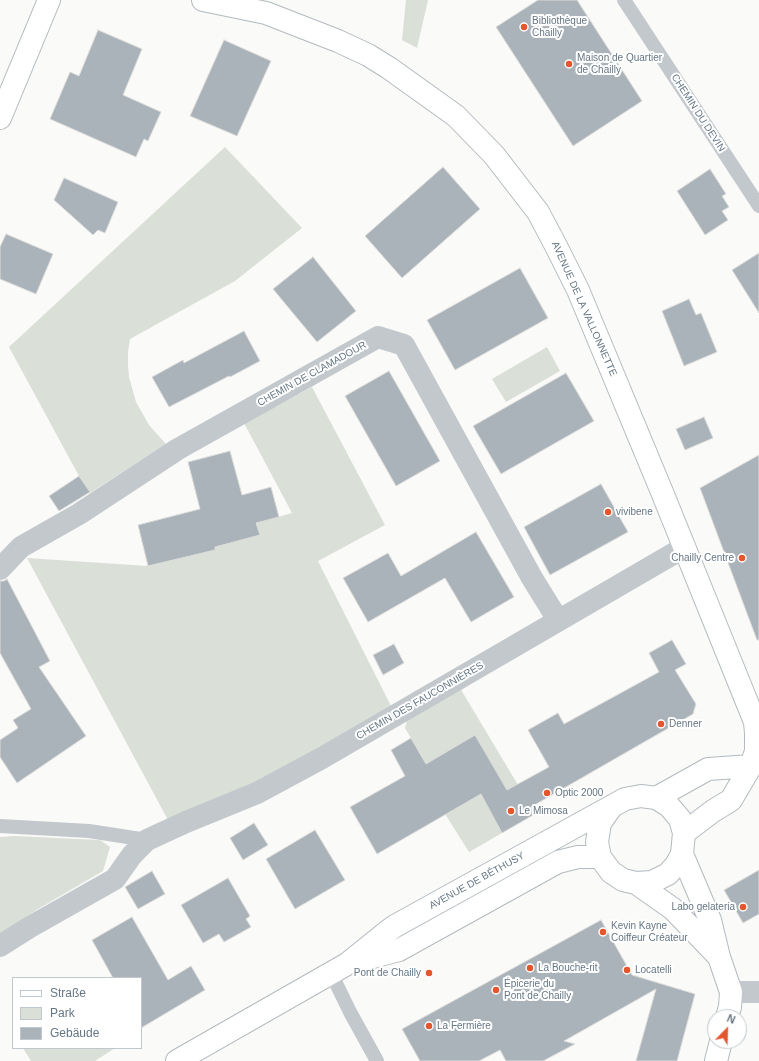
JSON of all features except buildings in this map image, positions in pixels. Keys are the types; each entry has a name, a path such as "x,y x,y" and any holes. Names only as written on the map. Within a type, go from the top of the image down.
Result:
{"street":[{"path":"0,118 49,0"},
{"name":"AVENUE DE LA VALLONNETTE","path":"203,0 266,13 338,41 368,55 395,72 456,116 494,155 538,212 578,290 755,722 755,766 731,800 713,812 683,844"},
{"name":"CHEMIN DE CLAMADOUR","path":"0,569 21,546 79,514 178,449 378,337 404,345 532,578 558,620"},
{"name":"CHEMIN DES FAUCONNIÈRES","path":"0,946 115,878 132,854 147,840 186,822 257,793 322,758 684,547"},
{"path":"729,1009 730,992 719,957 710,920 683,844 680,819 669,806 656,798 708,769 755,766"},
{"name":"AVENUE DE BÉTHUSY","path":"177,1061 339,969 395,926 625,798 640,796 656,798"},
{"name":"AVENUE DE BÉTHUSY","path":"339,969 398,950 558,862 578,857 600,857 597,842 600,823 612,806"},
{"path":"600,857 611,872 623,880 636,883 652,882 668,874 676,865 683,844"},
{"path":"636,883 674,909 719,957"},
{"path":"730,992 759,992"},
{"path":"716,1061 719,1049"}],"lane":[{"name":"CHEMIN DU DEVIN","path":"624,0 759,206"},
{"path":"0,826 89,831 147,840"},
{"path":"339,969 350,1012 377,1061"}],"green space":[{"path":"406,0 428,0 417,48 402,40"},
{"path":"225,147 302,228 235,281 130,339 128,352 129,377 136,402 149,425 166,444 90,493 79,476 9,347"},
{"path":"547,347 560,371 506,402 492,379"},
{"path":"312,387 385,525 318,561 393,710 286,772 168,820 27,558 148,566 215,550 213,541 238,528 241,540 260,535 256,523 292,513 244,423"},
{"path":"460,688 530,805 502,833 469,852 435,798 423,805 402,770 423,758 405,728 407,721"},
{"path":"15,836 100,840 110,847 103,871 38,909 0,934 0,837"},
{"path":"24,1049 113,1049 95,1061 31,1061"}],"place":[{"name":"Bibliothèque Chailly","path":"524,27"},
{"name":"Maison de Quartier de Chailly","path":"569,64"},
{"name":"vivibene","path":"608,512"},
{"name":"Chailly Centre","path":"742,558"},
{"name":"Denner","path":"661,724"},
{"name":"Optic 2000","path":"547,793"},
{"name":"Le Mimosa","path":"511,811"},
{"name":"Labo gelateria","path":"743,907"},
{"name":"Kevin Kayne Coiffeur Créateur","path":"603,932"},
{"name":"La Bouche-rit","path":"530,968"},
{"name":"Locatelli","path":"627,970"},
{"name":"Pont de Chailly","path":"429,973"},
{"name":"Épicerie du Pont de Chailly","path":"496,990"},
{"name":"La Fermière","path":"429,1026"}]}
